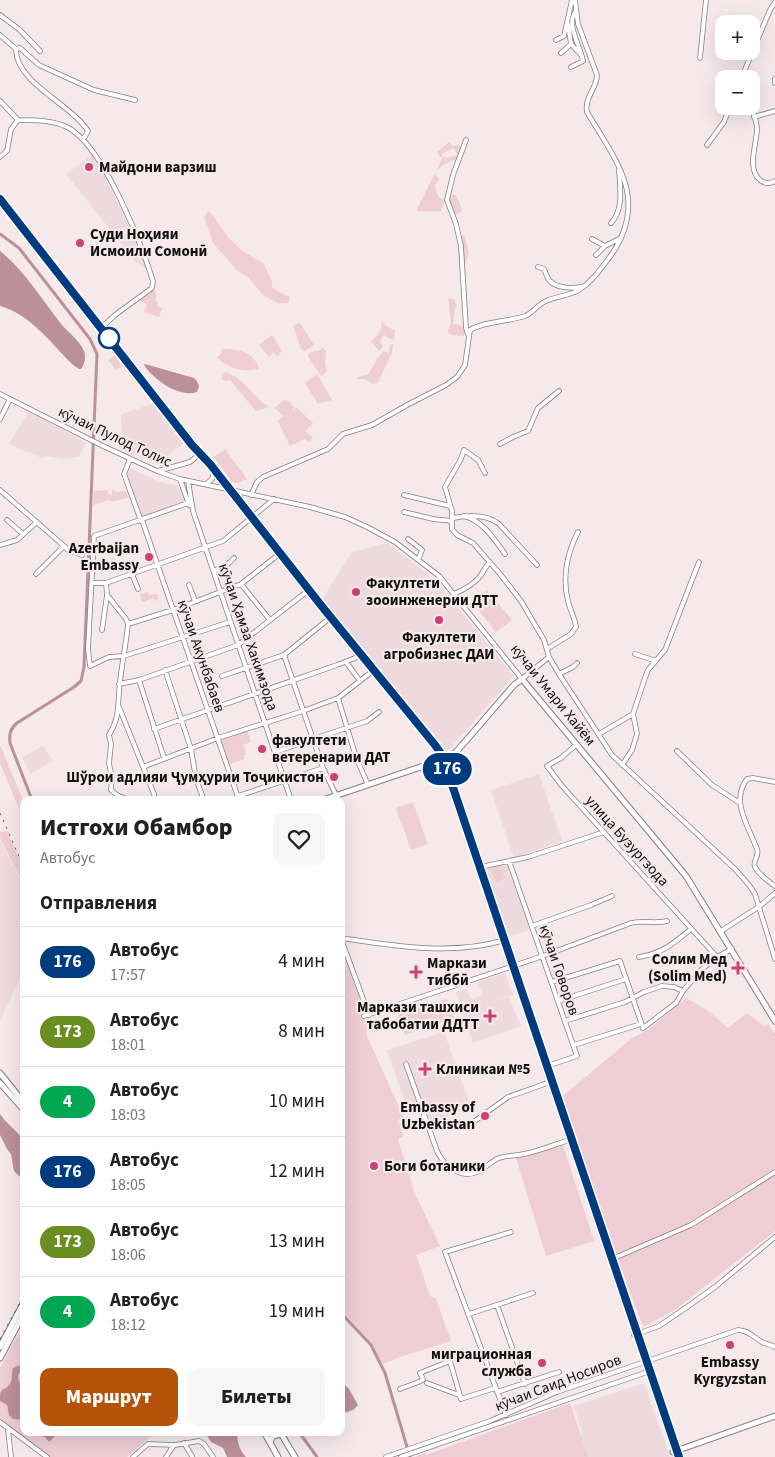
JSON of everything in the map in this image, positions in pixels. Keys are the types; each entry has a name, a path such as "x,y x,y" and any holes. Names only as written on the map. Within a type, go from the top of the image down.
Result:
{"highway":[{"path":"0,199 192,445 433,746 442,761 676,1454"},
{"path":"200,454 213,475 227,489"},
{"path":"251,519 298,578"},
{"path":"476,860 480,866 503,940"},
{"path":"530,1021 548,1066 551,1082"},
{"path":"603,1238 612,1259 619,1286"}],"main road":[{"name":"кӯчаи Умари Хайём","path":"522,679 686,876 775,1021"},
{"path":"336,795 442,761 457,751 514,685 522,679"},
{"path":"0,1073 2,1082 20,1105"},
{"path":"2,1082 20,1099"},
{"path":"0,1347 20,1310"},
{"path":"0,1358 20,1320"},
{"path":"676,1454 775,1416"},
{"path":"266,1436 278,1457"},
{"path":"270,1442 273,1436"},
{"path":"283,1436 295,1457"}],"street":[{"path":"468,336 472,328 527,315 544,302 575,292 584,286 602,267 621,238 627,220 628,192 619,167 587,112 586,104 596,83 597,75 581,33 573,0"},
{"path":"556,40 564,36 567,17 573,0"},
{"path":"700,58 706,0"},
{"path":"745,70 766,18 775,2"},
{"path":"571,67 583,61 573,28 572,16 576,11"},
{"path":"0,15 20,30 40,51"},
{"path":"567,17 570,44 582,56"},
{"path":"0,35 16,49 20,48 39,65 94,90 135,100"},
{"path":"561,53 570,44"},
{"path":"16,49 17,58 22,70 81,121 88,131 84,138"},
{"path":"0,101 18,120 35,120 66,126 81,139 98,160 114,186 136,234 153,281 152,288 101,328"},
{"path":"775,111 754,117 757,128 753,160 757,176 764,182 771,183 775,181"},
{"path":"707,145 724,122 727,115"},
{"path":"0,157 6,151 11,129 18,120"},
{"path":"251,495 257,482 263,477 320,453 331,447 343,434 372,425 446,385 463,370 466,360 468,336 461,246 458,229 447,200 453,175 466,140"},
{"path":"611,222 618,215 619,210 621,192 619,167"},
{"path":"596,256 605,246 621,238"},
{"path":"592,239 605,246"},
{"path":"538,267 544,269 550,280 562,286 568,288 584,286"},
{"path":"500,444 526,432 532,424 538,408 559,391"},
{"name":"кӯчаи Пулод Толис","path":"0,394 102,446 157,471 180,479 227,489"},
{"path":"0,419 10,399"},
{"path":"485,473 478,460 464,450 445,487 450,506 452,529 473,543 521,602 544,640 549,657 559,674 612,755 735,869 749,885 760,906 775,959"},
{"path":"157,471 188,463 200,454"},
{"name":"кӯчаи Акунбабаев","path":"130,459 124,474 192,661 237,796"},
{"path":"205,484 212,480 213,475"},
{"path":"180,479 188,503 193,511"},
{"name":"кӯчаи Ҳамза Хакимзода","path":"188,481 193,511 290,796"},
{"name":"кӯчаи Умари Хайём","path":"227,489 345,517 396,542 439,576 522,679"},
{"path":"0,490 68,550 82,554"},
{"path":"404,495 450,506"},
{"path":"92,583 106,583 223,542 274,499"},
{"path":"188,503 94,536 88,649 90,666 109,657 124,656 230,622"},
{"path":"404,512 434,519 452,519 473,515 496,522 537,565"},
{"path":"462,516 470,518 484,528 505,554"},
{"path":"7,520 23,534"},
{"path":"0,545 17,540 37,522"},
{"path":"547,649 571,634 576,627 567,599 566,572 572,544 578,532"},
{"path":"408,538 422,550 418,560"},
{"path":"36,574 64,546"},
{"path":"128,624 173,610 241,584 278,555"},
{"path":"214,571 224,567 234,558"},
{"path":"454,594 476,581 483,568 490,562"},
{"path":"622,765 632,750 637,734 633,714 645,678 664,650 699,562"},
{"path":"132,574 138,589"},
{"path":"102,630 107,595 106,583"},
{"path":"241,584 270,620"},
{"path":"189,585 195,602"},
{"path":"119,684 138,680 238,645 308,591"},
{"path":"107,595 126,618 128,624 119,684 119,706 115,724 109,735 111,744 109,764 112,777 111,787 119,796"},
{"path":"222,676 284,655 330,618"},
{"path":"154,728 346,662 360,654"},
{"path":"635,654 656,661"},
{"path":"284,655 312,739 336,795"},
{"path":"522,679 549,657"},
{"path":"346,662 360,681"},
{"path":"559,674 577,663"},
{"path":"165,670 191,749 196,779 202,796"},
{"path":"143,767 218,738 338,698 373,671"},
{"path":"138,680 164,758"},
{"path":"338,698 356,757 368,785"},
{"path":"119,706 154,796"},
{"path":"275,752 367,721 379,712"},
{"path":"599,734 633,714"},
{"name":"улица Бузургзода","path":"576,745 561,758 547,766 562,786 717,957"},
{"path":"677,751 712,785 740,803"},
{"path":"243,796 284,780 323,768"},
{"path":"775,782 753,778 748,779 741,792 740,803 758,851 754,862 755,867 775,886"},
{"path":"480,866 528,857 604,832"},
{"name":"кӯчаи Говоров","path":"509,861 574,1045"},
{"path":"721,931 760,906 775,893"},
{"path":"532,926 612,896"},
{"path":"364,1016 543,956 631,924 667,921"},
{"path":"639,957 664,950 691,929"},
{"path":"345,940 451,950 503,940"},
{"path":"548,1066 577,1056 574,1045 642,1026 676,1004 683,991 701,970 717,957 732,949"},
{"path":"345,950 369,1015"},
{"path":"552,982 620,961 642,1026"},
{"path":"558,1001 626,979"},
{"path":"565,1021 632,999 644,992 662,986 669,986 683,991"},
{"path":"406,1064 437,1151 443,1162 459,1172 472,1174 497,1159 523,1154 570,1140"},
{"path":"468,1126 508,1097 551,1082"},
{"path":"612,1259 691,1225 775,1172"},
{"path":"506,1415 445,1252 511,1232"},
{"path":"636,1334 659,1326 687,1307 775,1237"},
{"path":"468,1314 533,1293"},
{"path":"497,1305 525,1384"},
{"name":"кӯчаи Саид Носиров","path":"476,1429 540,1399 738,1330 742,1330 775,1347"},
{"path":"400,1389 421,1381 423,1379 420,1373 450,1361 460,1397"},
{"name":"кӯчаи Саид Носиров","path":"386,1457 400,1455 648,1371"},
{"path":"428,1383 460,1397 525,1384 559,1372"},
{"path":"548,1396 551,1404"},
{"path":"540,1399 543,1403 542,1407"},
{"path":"0,1422 46,1457"},
{"path":"8,1429 11,1457"},
{"path":"133,1457 148,1444 174,1445 199,1441 203,1442 214,1457"},
{"path":"184,1443 192,1456"},
{"path":"166,1457 174,1445"}],"shaded area":[{"path":"449,142 452,146 462,147 457,163 453,160 436,171 443,157 440,157 437,152","holes":["453,148 458,155 445,158 442,154"]},
{"path":"92,155 123,213 148,270 135,261 66,174"},
{"path":"436,171 435,175 440,179 435,185 438,196 444,200 448,195 456,195 462,209 461,212 452,216 447,199 441,211 416,211"},
{"path":"208,211 227,236 241,250 264,264 272,281 272,287 290,297 288,303 278,303 264,296 248,277 237,270 213,243 204,217"},
{"path":"464,235 469,253 465,265 466,273 460,275 457,237"},
{"path":"0,251 25,276 62,325 80,344 85,356 81,369 72,364 21,315 0,306"},
{"path":"151,288 156,293 157,306 162,308 159,317 144,312 147,304 139,300"},
{"path":"448,298 454,299 457,307 455,308 453,324 465,326 464,336 451,335 448,332 451,322"},
{"path":"382,320 386,326 395,330 394,340 386,337 384,334 380,342 383,346 379,351 371,341 379,332"},
{"path":"300,323 314,345 304,351 301,348 293,326"},
{"path":"272,335 282,351 277,356 273,353 269,357 259,345"},
{"path":"391,344 393,344 392,353 378,382 374,384 363,379 357,379 357,377 368,375 384,351 388,353"},
{"path":"323,348 326,351 325,363 327,371 322,376 308,356 309,353"},
{"path":"222,349 244,352 253,358 259,368 242,370 227,365 217,358 221,354"},
{"path":"115,355 122,366 116,370 108,360"},
{"path":"145,364 194,378 199,386 197,392 190,393 175,390 160,382 148,371"},
{"path":"225,372 238,378 257,398 269,407 256,411 230,380 225,381 221,379"},
{"path":"317,374 332,400 318,404 305,383"},
{"path":"284,400 289,401 294,407 292,411 296,407 313,423 305,431 313,438 309,442 305,439 290,446 278,421 283,416 285,417 274,408"},
{"path":"153,404 184,443 157,464 122,449 121,414"},
{"path":"29,411 86,443 79,457 63,459 46,456 42,458 9,444"},
{"path":"225,449 247,479 239,483 232,482 214,457"},
{"path":"129,468 163,483 176,485 181,489 186,504 141,519 125,473"},
{"path":"108,490 108,494 112,495 112,490 116,492 126,491 128,497 131,497 110,502 109,500 93,505 94,491"},
{"path":"388,543 427,573 439,585 513,675 447,752 444,751 321,601 352,552"},
{"path":"487,590 512,620 496,632 472,602"},
{"path":"147,592 149,595 157,594 159,599 154,601 153,598 142,602 140,595"},
{"path":"418,595 420,601 395,608 394,603"},
{"path":"247,729 251,742 243,745 246,754 244,755 245,759 228,765 219,739"},
{"path":"0,745 21,796 20,811 0,763"},
{"path":"43,745 53,761 31,774 22,758"},
{"path":"539,774 562,841 514,858 491,790"},
{"path":"413,802 428,844 411,850 396,808"},
{"path":"7,831 20,862 20,877 0,838 0,832"},
{"path":"0,840 20,880 20,978 0,1020"},
{"path":"508,862 532,929 506,938 484,869"},
{"path":"500,865 505,879 495,882 490,868"},
{"name":"Боги ботаники","path":"345,959 362,1005 367,1036 404,1118 398,1120 403,1136 398,1139 415,1194 440,1246 416,1255 430,1296 436,1299 451,1341 383,1364 365,1336 345,1314"},
{"name":"Маркази ташхиси табобатии ДДТТ","path":"505,973 513,995 485,1005 509,997 521,1026 473,1043 456,992 466,989 471,999 483,997 478,982"},
{"path":"686,998 707,1010 728,1028 747,1013 764,1026 768,1024 775,1034 775,1231 676,1309 643,1327 595,1198 563,1096 632,1038 648,1030"},
{"path":"447,999 454,1018 405,1035 398,1015"},
{"name":"Клиникаи №5","path":"444,1032 471,1107 430,1122 422,1110 409,1114 387,1050"},
{"path":"0,1114 20,1136 20,1177 14,1171 11,1154 0,1135"},
{"path":"562,1142 594,1241 546,1256 515,1155"},
{"path":"20,1333 20,1435 0,1418 0,1368"},
{"path":"20,1365 18,1380 20,1382 20,1420 13,1419 9,1415 7,1405 0,1401 2,1390 8,1387 11,1382 13,1368"},
{"path":"644,1383 670,1457 587,1457 580,1436 583,1435 574,1406"},
{"path":"345,1385 358,1405 353,1410 345,1413"},
{"path":"570,1403 588,1457 415,1457 425,1453 426,1455"},
{"path":"22,1436 152,1436 127,1457 47,1457"},
{"path":"40,1436 55,1436 49,1442 45,1437"},
{"path":"207,1436 238,1436 239,1445 246,1457 227,1457 223,1448 211,1442"}],"waterway":[{"path":"0,234 19,248 90,339 97,354 84,667 81,681 17,723 10,732 10,743 30,796"},
{"path":"345,1317 371,1345 385,1373 410,1457"},
{"path":"302,1436 317,1457"}],"railway":[{"path":"0,813 20,859"},
{"path":"0,1339 20,1302"}],"bus line":[{"name":"176","path":"0,199 192,445 210,464 441,753 446,763 679,1457"}],"place":[{"name":"Майдони варзиш","path":"89,167"},
{"name":"Суди Ноҳияи Исмоили Сомонӣ","path":"80,243"},
{"name":"Azerbaijan Embassy","path":"149,557"},
{"name":"Факултети зооинженерии ДТТ","path":"356,592"},
{"name":"Факултети агробизнес ДАИ","path":"439,620"},
{"name":"факултети ветеренарии ДАТ","path":"262,749"},
{"name":"Шўрои адлияи Ҷумҳурии Тоҷикистон","path":"334,777"},
{"name":"Солим Мед (Solim Med)","path":"738,968"},
{"name":"Маркази тиббӣ","path":"416,972"},
{"name":"Маркази ташхиси табобатии ДДТТ","path":"490,1016"},
{"name":"Клиникаи №5","path":"425,1069"},
{"name":"Embassy of Uzbekistan","path":"485,1116"},
{"name":"Боги ботаники","path":"374,1166"},
{"name":"Embassy Kyrgyzstan","path":"730,1345"},
{"name":"миграционная служба","path":"542,1363"}]}
